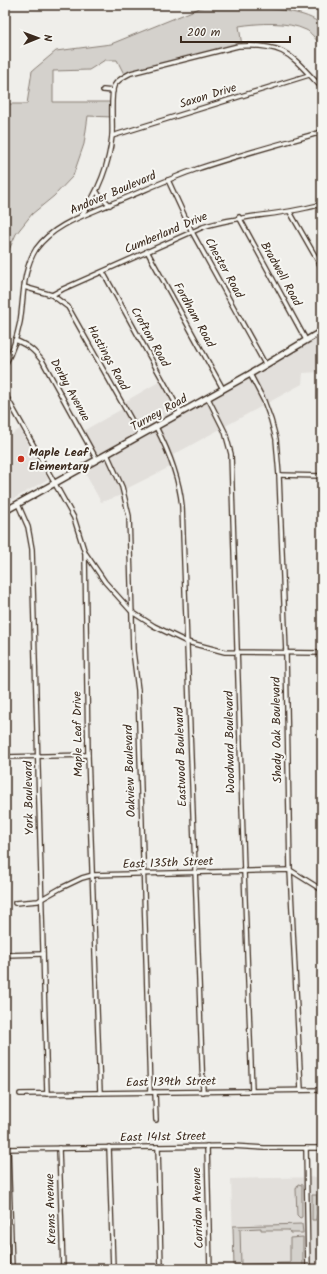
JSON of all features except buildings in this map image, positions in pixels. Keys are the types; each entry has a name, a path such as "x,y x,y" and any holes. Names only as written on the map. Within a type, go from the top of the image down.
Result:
{"main road":[{"name":"Turney Road","path":"5,511 208,398 322,331"}],"street":[{"path":"81,217 97,192 105,171 112,136 113,91 114,86 121,78 131,73 238,46 256,45 270,47 285,52 296,60 322,88"},
{"name":"Saxon Drive","path":"112,136 309,75"},
{"path":"103,90 113,91"},
{"name":"Andover Boulevard","path":"5,365 16,340 28,264 46,237 62,226 81,217 168,180 197,169 322,132"},
{"name":"Chester Road","path":"168,180 192,232 265,364"},
{"path":"97,192 110,205"},
{"name":"Cumberland Drive","path":"52,295 147,251 221,221 239,217 290,212 322,204"},
{"path":"290,212 322,268"},
{"name":"Bradwell Road","path":"239,217 306,340"},
{"name":"Fordham Road","path":"147,251 223,389"},
{"name":"Crofton Road","path":"103,272 181,413"},
{"path":"24,286 52,295"},
{"name":"Hastings Road","path":"52,295 68,307 140,436"},
{"name":"Derby Avenue","path":"16,340 28,346 43,362 97,460"},
{"name":"Shady Oak Boulevard","path":"250,374 264,401 271,420 276,439 280,475 286,653 290,870 301,1090"},
{"name":"Maple Leaf Drive","path":"5,394 6,399 74,518 85,553 88,756 100,1093"},
{"name":"Woodward Boulevard","path":"208,398 225,432 231,454 252,1091"},
{"name":"Eastwood Boulevard","path":"156,427 172,460 181,492 203,1092"},
{"name":"Oakview Boulevard","path":"107,454 122,487 129,516 133,651 138,690 150,1092"},
{"path":"280,475 322,476"},
{"name":"York Boulevard","path":"18,504 28,527 32,549 47,1094"},
{"path":"85,553 105,582 132,612 154,626 187,642 216,650 238,652 322,653"},
{"path":"5,757 88,756"},
{"path":"290,870 322,890"},
{"name":"East 135th Street","path":"14,903 35,902 41,900 61,888 82,878 93,875 290,870"},
{"path":"5,955 43,954"},
{"name":"East 139th Street","path":"20,1094 322,1090"},
{"path":"155,1092 156,1120"},
{"name":"East 141st Street","path":"7,1149 207,1146 322,1148"},
{"name":"Corridon Avenue","path":"207,1146 210,1269"},
{"path":"109,1147 113,1269"},
{"path":"158,1147 162,1269"},
{"name":"Krems Avenue","path":"59,1148 63,1269"},
{"path":"306,1148 308,1269"},
{"path":"7,1149 12,1269"}],"shaded area":[{"path":"207,5 256,5 257,7 282,10 303,15 312,18 322,28 322,40 319,43 308,31 291,25 247,25 239,26 242,46 125,76 117,60 105,60 89,70 53,71 53,102 112,102 112,117 88,116 84,144 73,176 54,196 32,214 16,234 5,259 5,104 27,104 32,71 56,51 111,44"},
{"path":"322,328 322,389 320,389 319,372 303,373 302,384 173,455 176,464 126,489 126,494 101,502 85,473 99,462 83,431 122,409 119,405 164,379 182,410"},
{"name":"Maple Leaf Elementary","path":"20,429 48,479 5,504 5,438"},
{"path":"322,1177 322,1269 234,1269 231,1179"},
{"path":"298,1184 302,1185 302,1217 300,1218 297,1215 296,1189"},
{"path":"312,1195 320,1195 317,1196 317,1211 319,1212 316,1220 312,1220"},
{"path":"302,1224 303,1233 290,1233 289,1230 261,1230 261,1228 240,1229 241,1264 290,1263 290,1238 303,1237 303,1267 234,1269 233,1226"}],"place":[{"name":"Maple Leaf Elementary","path":"21,459"}]}
